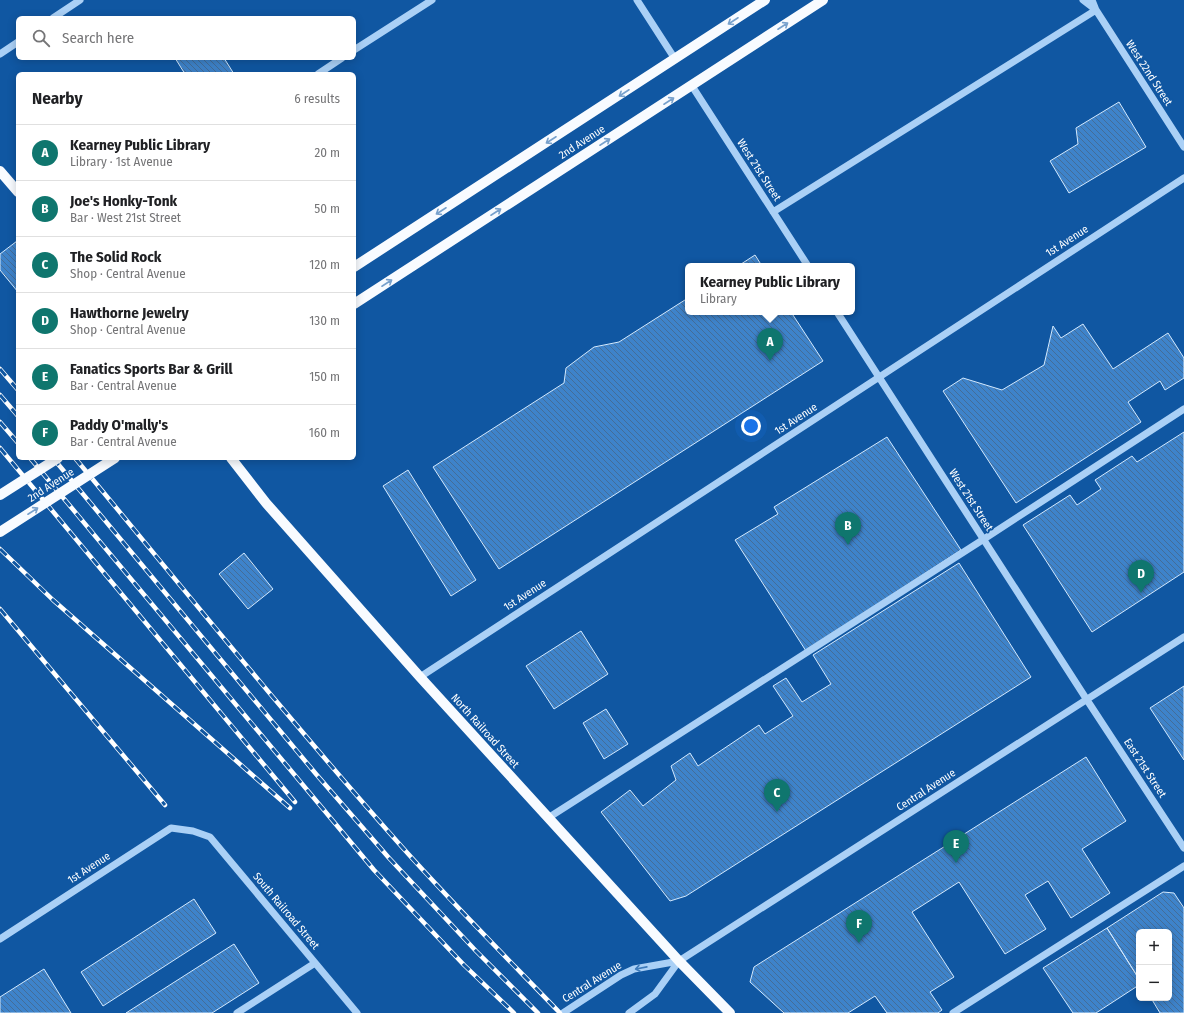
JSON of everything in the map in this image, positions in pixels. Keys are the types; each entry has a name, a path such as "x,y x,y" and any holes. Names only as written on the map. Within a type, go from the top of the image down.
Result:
{"main road":[{"name":"2nd Avenue","path":"356,266 765,0"},
{"name":"2nd Avenue","path":"356,303 823,0"},
{"path":"0,170 16,190"},
{"name":"2nd Avenue","path":"0,495 55,460"},
{"name":"2nd Avenue","path":"0,532 112,460"},
{"name":"North Railroad Street","path":"233,460 266,503 420,677 679,961 730,1013"}],"street":[{"path":"56,16 80,0"},
{"path":"356,49 432,0"},
{"path":"637,0 675,59"},
{"name":"West 22nd Street","path":"1083,0 1096,10"},
{"name":"West 22nd Street","path":"1092,0 1096,10 1184,148"},
{"path":"773,212 1096,10"},
{"path":"0,54 16,43"},
{"path":"321,72 339,60"},
{"name":"West 21st Street","path":"692,86 806,263"},
{"name":"1st Avenue","path":"420,677 1184,178"},
{"name":"West 21st Street","path":"839,315 1087,700"},
{"path":"548,818 1184,409"},
{"name":"Central Avenue","path":"629,1013 654,994 679,961 1184,637"},
{"name":"East 21st Street","path":"1087,700 1184,848"},
{"name":"1st Avenue","path":"0,939 171,828 193,831"},
{"name":"South Railroad Street","path":"193,831 210,837 357,1013"},
{"path":"953,1013 1184,866"},
{"name":"Central Avenue","path":"563,1013 621,975 634,969 679,961"},
{"path":"237,1013 315,963"}],"building":[{"path":"176,60 225,60 233,72 184,72"},
{"path":"1119,102 1146,147 1069,193 1050,161 1078,144 1076,128"},
{"path":"16,242 16,290 0,270 0,254"},
{"path":"755,255 760,263 743,263"},
{"path":"685,300 685,315 793,315 823,361 499,569 433,467 564,383 566,368 594,347 619,342"},
{"path":"1083,324 1113,369 1168,333 1184,358 1184,378 1165,390 1160,381 1128,402 1141,422 1016,503 943,391 963,378 1002,390 1044,365 1053,326 1061,338"},
{"path":"1184,432 1184,572 1092,632 1023,525 1070,495 1077,505 1101,489 1095,480 1132,456 1137,462"},
{"path":"887,437 961,550 806,651 735,540 778,514 774,507"},
{"path":"408,470 476,580 451,596 383,486"},
{"path":"244,553 273,589 248,609 219,574"},
{"path":"959,563 1031,677 686,896 670,901 601,812 630,790 643,806 676,780 671,766 690,753 698,766 759,725 765,734 793,716 773,686 786,678 802,702 831,684 813,655"},
{"path":"581,631 608,674 554,709 526,666"},
{"path":"1184,686 1184,760 1150,708"},
{"path":"606,709 628,744 604,759 583,723"},
{"path":"1086,757 1126,821 1082,849 1110,893 1071,918 1048,881 1025,895 1046,929 1005,954 959,882 912,912 954,977 930,992 942,1010 938,1013 887,1013 875,996 848,1013 784,1013 750,982 754,967"},
{"path":"1163,892 1174,893 1184,908 1184,1013 1160,1013 1153,1001 1172,1001 1172,929 1136,929 1136,974 1107,928"},
{"path":"194,899 216,933 103,1006 81,972"},
{"path":"1107,928 1136,974 1136,987 1096,1013 1073,1013 1043,968"},
{"path":"234,944 259,983 212,1013 126,1013"},
{"path":"44,969 71,1013 0,1013 0,997"}],"railway":[{"path":"0,369 16,388"},
{"path":"0,395 16,414"},
{"path":"0,422 16,441"},
{"path":"0,448 295,802"},
{"path":"32,460 374,870 464,965 514,1013"},
{"path":"55,460 316,774 389,858 476,951 538,1013"},
{"path":"77,460 318,751 402,847 480,931 560,1013"},
{"path":"0,549 53,600 290,808"},
{"path":"0,609 165,805"}],"place":[{"name":"Kearney Public Library","path":"770,361"},
{"name":"Joe's Honky-Tonk","path":"848,545"},
{"name":"Hawthorne Jewelry","path":"1141,593"},
{"name":"The Solid Rock","path":"777,812"},
{"name":"Fanatics Sports Bar & Grill","path":"956,863"},
{"name":"Paddy O'mally's","path":"859,943"}]}
